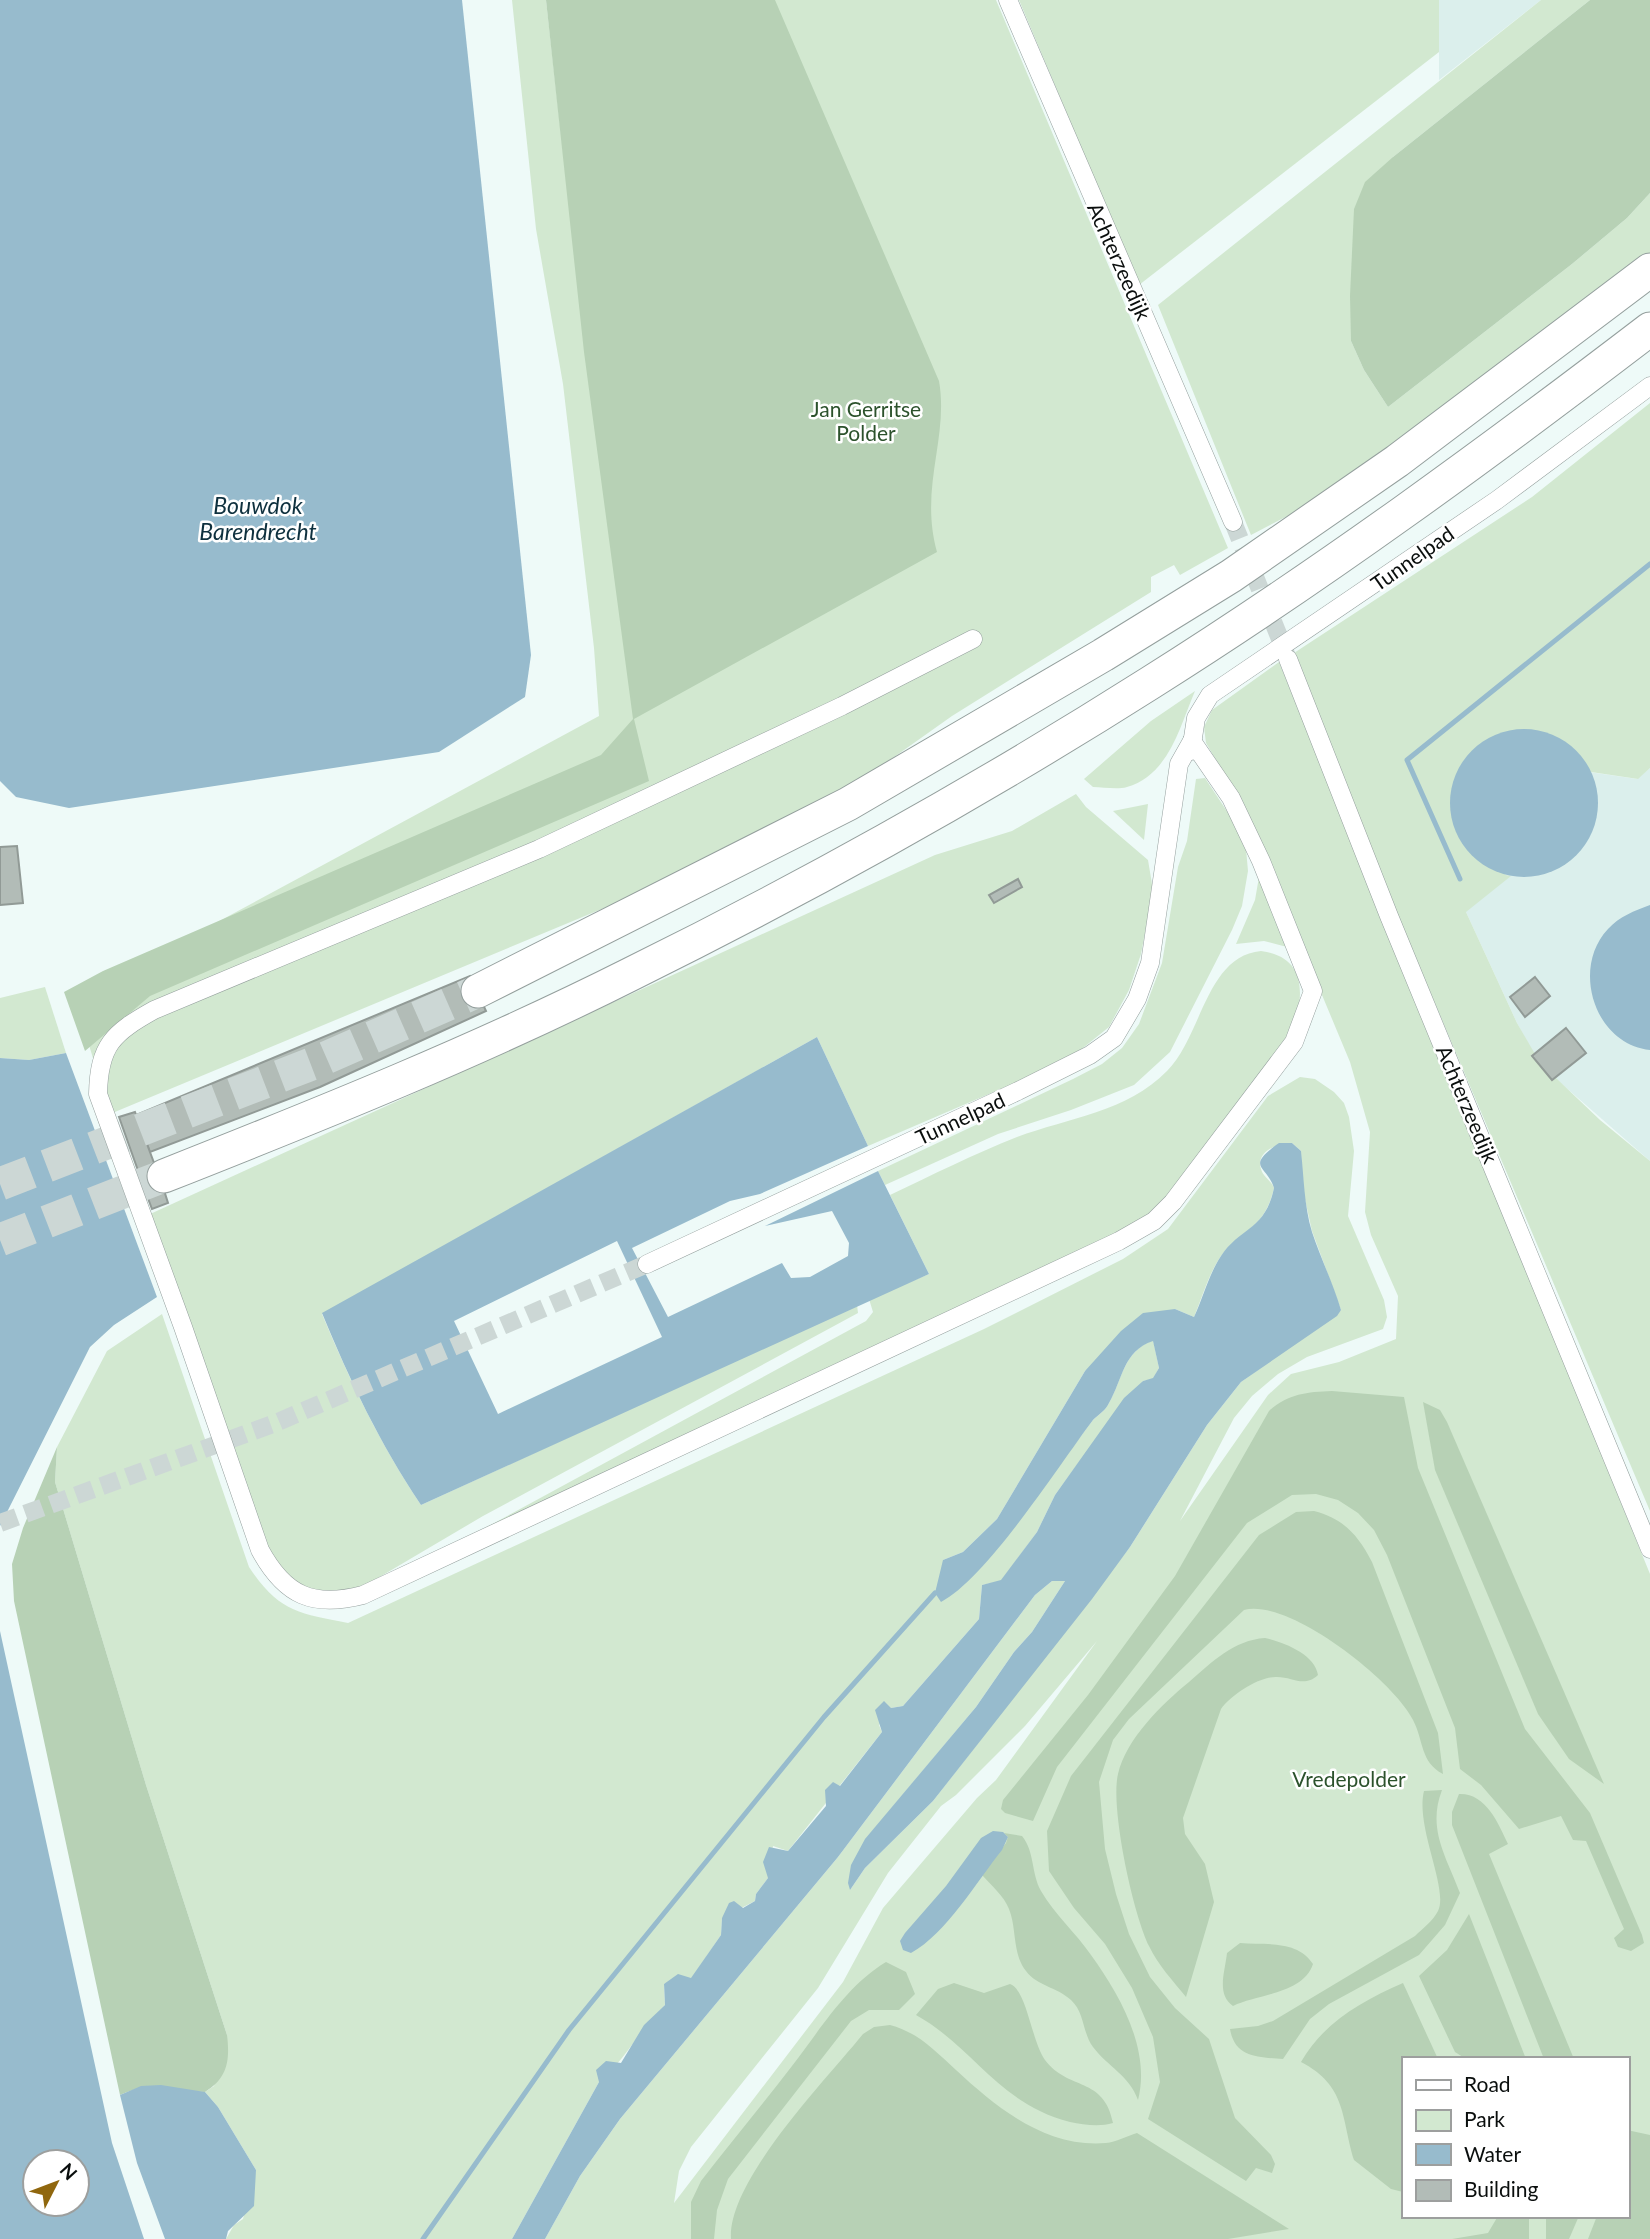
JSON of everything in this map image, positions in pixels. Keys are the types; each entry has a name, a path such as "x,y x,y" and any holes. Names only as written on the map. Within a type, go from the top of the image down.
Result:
{"highway":[{"path":"478,991 848,804 1115,648 1249,564 1398,461 1650,270"},
{"path":"164,1176 442,1061 616,982 849,860 1055,742 1247,620 1489,452 1650,329"}],"street":[{"name":"Achterzeedijk","path":"1008,0 1233,522"},
{"name":"Tunnelpad","path":"647,1264 1018,1091 1103,1047 1121,1028 1145,979 1164,876 1168,823 1179,764 1192,741 1196,718 1210,695 1497,500 1650,386"},
{"path":"974,639 842,706 538,849 154,1010 128,1024 110,1043 99,1065 98,1094 260,1550 269,1567 301,1595 317,1601 338,1601 363,1595 817,1385 1119,1241 1154,1221 1173,1202 1294,1042 1313,991 1266,873 1231,798 1192,741"},
{"name":"Achterzeedijk","path":"1288,659 1389,916 1650,1549"}],"shaded area":[{"path":"1439,0 1541,0 1439,80"},
{"path":"1467,754 1637,779 1650,768 1650,1161 1555,1078 1552,1080 1532,1056 1534,1054 1466,912"}],"green space":[{"name":"Jan Gerritse Polder","path":"512,0 546,0 591,402 552,0 996,0 1228,548 1180,575 1174,565 1151,577 1151,592 952,716 849,789 633,896 110,1114 75,999 599,716 594,648 563,384 536,229"},
{"path":"546,0 775,0 939,381 940,423 931,506 937,552 634,719 649,781 150,996 85,1051 64,992 103,971 601,755 633,719 584,352"},
{"path":"1019,0 1439,0 1439,52 1139,285"},
{"path":"1541,0 1590,0 1393,157 1351,341 1364,370 1388,407 1572,264 1627,218 1650,193 1650,254 1320,499 1251,535 1158,305"},
{"path":"1590,0 1650,0 1650,193 1627,218 1572,264 1388,407 1364,370 1351,341 1354,209 1365,182"},
{"path":"1650,403 1650,768 1638,779 1591,772 1578,753 1505,875 1511,876 1466,912 1517,1023 1535,1054 1533,1056 1600,1120 1650,1161 1650,1511 1398,916 1294,653 1532,497"},
{"name":"Vredepolder","path":"1279,662 1650,1574 1650,2239 545,2239 580,2176 620,2119 838,1857 1035,1595 1052,1581 1065,1581 1032,1632 1014,1652 976,1707 865,1840 850,1890 865,1868 933,1801 1130,1547 1207,1425 1241,1382 1341,1310 1312,1231 1302,1186 1301,1151 1292,1143 1275,1146 1261,1157 1262,1172 1274,1188 1270,1202 1258,1221 1221,1256 1194,1317 1175,1309 1085,1371 997,1519 963,1552 943,1560 983,1565 1093,1420 1108,1406 1135,1351 1153,1340 1159,1368 1153,1379 1143,1381 1076,1466 1055,1495 1037,1532 1001,1581 982,1585 979,1619 903,1706 891,1708 879,1725 882,1732 788,1851 773,1846 768,1878 756,1894 755,1901 722,1918 721,1935 691,1979 664,1984 665,2005 599,2082 512,2239 226,2239 234,2225 243,2219 256,2170 218,2107 205,2092 214,2086 227,2035 146,1785 55,1482 57,1447 107,1351 162,1314 249,1567 280,1602 303,1613 348,1623 984,1329 1123,1259 1168,1229 1268,1096 1300,1077 1315,1079 1344,1103 1349,1117 1354,1151 1348,1216 1384,1300 1387,1317 1383,1329 1307,1357 1278,1374 1252,1396 1234,1418 1180,1521 1268,1395 1291,1374 1339,1362 1396,1339 1398,1296 1371,1235 1365,1212 1370,1132 1350,1062 1243,806 1206,743 1204,727 1212,710","holes":["1097,1641 996,1780 977,1798 883,1908 843,1982 674,2203 679,2171 691,2147 818,1988 888,1873 941,1806 956,1795 1025,1726"]},
{"path":"1195,691 1171,748 1153,772 1141,781 1123,788 1093,787 1084,779 1151,721"},
{"path":"1205,778 1238,828 1246,849 1248,871 1242,906 1232,930 1170,1052 1134,1085 1071,1110 998,1134 885,1185 878,1171 1073,1079 1102,1064 1122,1048 1139,1024 1162,963 1178,867 1187,841 1196,779"},
{"path":"1076,794 1086,807 1148,860 1153,890 1141,954 1129,990 1109,1027 1068,1060 868,1146 817,1037 322,1314 367,1412 421,1505 857,1305 858,1313 483,1516 344,1598 322,1601 272,1569 148,1215 935,855 1012,831"},
{"path":"1148,804 1144,840 1113,811"},
{"path":"1259,877 1287,947 1264,941 1236,944 1255,900"},
{"path":"1261,951 1286,960 1298,978 1300,1000 1295,1026 1167,1200 1133,1227 485,1532 485,1528 866,1321 873,1312 869,1299 929,1274 890,1195 1017,1137 1115,1105 1151,1085 1179,1056 1206,1000 1228,967 1243,956"},
{"path":"45,987 66,1053 29,1060 0,1058 0,998"},
{"path":"1332,1391 1404,1397 1418,1468 1525,1729 1590,1813 1642,1935 1644,1943 1631,1951 1618,1947 1614,1938 1624,1929 1586,1841 1573,1840 1561,1816 1519,1829 1481,1785 1460,1769 1455,1728 1387,1555 1374,1530 1358,1513 1338,1500 1316,1494 1292,1495 1247,1523 1057,1767 1033,1821 1005,1813 1001,1809 1003,1800 1088,1695 1175,1576 1269,1411 1298,1395"},
{"path":"1423,1402 1440,1410 1447,1422 1604,1784 1569,1759 1538,1714 1435,1470"},
{"path":"57,1447 55,1482 146,1785 227,2035 226,2068 219,2081 205,2092 144,2087 120,2095 14,1601 12,1564 23,1528"},
{"path":"1314,1511 1325,1514 1349,1529 1372,1562 1438,1733 1443,1774 1426,1757 1417,1728 1402,1704 1363,1665 1312,1629 1287,1617 1263,1610 1244,1610 1129,1719 1113,1740 1099,1782 1105,1849 1129,1934 1150,1977 1175,2008 1209,2039 1235,2118 1271,2155 1275,2164 1272,2173 1256,2168 1246,2181 1148,2119 1160,2082 1153,2037 1132,1988 1105,1944 1074,1908 1049,1871 1047,1831 1071,1776 1259,1535 1296,1512"},
{"path":"1265,1638 1305,1655 1316,1668 1318,1675 1308,1681 1277,1677 1262,1680 1238,1692 1221,1709 1183,1818 1185,1834 1205,1864 1214,1902 1186,1997 1153,1953 1136,1910 1120,1835 1116,1790 1118,1774 1137,1735 1168,1701 1224,1653 1243,1643"},
{"path":"1442,1790 1438,1804 1437,1830 1460,1893 1445,1925 1419,1955 1329,2004 1310,2019 1283,2059 1242,2051 1233,2039 1230,2029 1258,2026 1273,2021 1415,1936 1433,1918 1440,1901 1439,1888 1422,1806 1424,1791"},
{"path":"1459,1794 1477,1798 1490,1811 1508,1844 1489,1854 1573,2057 1543,2057 1452,1825 1452,1812"},
{"path":"1004,1833 1022,1836 1029,1849 1041,1891 1091,1955 1122,2005 1140,2062 1138,2100 1124,2078 1093,2047 1076,2005 1036,1980 1022,1964 1007,1904 982,1875 1006,1843 1008,1837"},
{"path":"1469,1914 1525,2057 1463,2057 1455,2052 1419,1976 1447,1950"},
{"path":"1240,1943 1290,1947 1307,1956 1313,1964 1300,1982 1279,1992 1233,2006 1223,1989 1224,1975 1227,1953"},
{"path":"886,1962 906,1972 915,1994 899,2010 869,2010 851,2021 728,2179 717,2210 714,2239 691,2239 691,2202 701,2181 834,2010 858,1983"},
{"path":"954,1983 984,1993 1010,1984 1016,1988 1045,2060 1054,2070 1102,2098 1113,2123 1092,2125 1070,2122 1023,2102 937,2028 916,2015 938,1989"},
{"path":"1403,1983 1437,2057 1402,2057 1402,2192 1391,2189 1354,2160 1344,2116 1335,2092 1316,2071 1301,2062 1310,2048 1333,2024 1373,1997"},
{"path":"890,2025 926,2043 988,2098 1024,2123 1063,2139 1084,2143 1106,2143 1137,2133 1289,2229 1228,2239 731,2239 734,2215 745,2189 782,2132 863,2034 874,2027"},
{"path":"1629,2130 1650,2135 1650,2239 1588,2239 1596,2218 1629,2218"},
{"path":"1497,2218 1529,2218 1529,2239 1452,2239 1488,2233"},
{"path":"1546,2218 1578,2218 1569,2239 1546,2239"}],"water":[{"name":"Bouwdok Barendrecht","path":"0,0 462,0 531,655 525,697 439,752 69,808 16,797 0,781"},
{"path":"1524,729 1552,735 1576,751 1592,775 1598,803 1592,831 1576,855 1552,871 1524,877 1496,871 1472,855 1456,831 1450,803 1456,775 1472,751 1496,735"},
{"path":"1650,905 1650,1050 1631,1045 1615,1034 1602,1019 1594,1002 1590,983 1591,964 1597,945 1608,929 1622,917"},
{"path":"817,1037 868,1146 760,1194 730,1201 632,1248 668,1317 782,1263 791,1278 810,1277 848,1256 849,1243 832,1211 765,1226 878,1171 929,1274 421,1505 367,1412 322,1313","holes":["617,1241 662,1337 498,1414 454,1321"]},
{"path":"66,1053 157,1297 114,1325 90,1347 0,1526 0,1058 29,1060"},
{"path":"1279,1143 1292,1143 1301,1151 1309,1222 1341,1310 1337,1316 1241,1382 1207,1425 1130,1547 1092,1599 933,1801 865,1868 850,1890 848,1883 851,1865 865,1839 976,1707 1014,1652 1032,1632 1065,1581 1052,1581 1035,1595 838,1857 620,2119 580,2176 545,2239 512,2239 599,2082 596,2070 606,2061 621,2063 644,2025 665,2005 664,1984 678,1974 691,1978 721,1935 722,1918 729,1903 734,1901 743,1908 755,1901 756,1894 768,1878 763,1862 769,1847 788,1851 826,1806 825,1790 833,1782 840,1786 882,1732 875,1710 884,1701 891,1708 903,1706 979,1619 982,1585 1001,1580 1037,1532 1055,1495 1124,1398 1143,1381 1153,1378 1159,1368 1153,1341 1135,1352 1125,1367 1108,1406 1093,1420 1000,1546 959,1589 941,1602 935,1593 943,1560 963,1552 997,1519 1085,1371 1121,1331 1143,1313 1175,1309 1194,1317 1221,1256 1265,1213 1274,1188 1260,1162 1268,1151"},
{"path":"0,1631 112,2143 144,2239 0,2239"},
{"path":"993,1831 1003,1832 1008,1837 1002,1850 971,1891 949,1920 924,1944 911,1953 903,1950 900,1941 905,1933 946,1886 981,1838"},
{"path":"161,2085 205,2092 218,2107 256,2170 254,2206 228,2231 226,2239 165,2239 137,2163 120,2095 141,2086"}],"building":[{"path":"17,846 23,903 0,905 0,847"},
{"path":"1018,879 1022,887 994,903 989,895"},
{"path":"470,976 486,1011 320,1087 150,1152 136,1115"},
{"path":"1535,977 1550,996 1525,1017 1510,997"},
{"path":"1566,1028 1586,1053 1552,1080 1532,1056"},
{"path":"135,1112 163,1187 146,1193 119,1117"},
{"path":"163,1187 168,1203 152,1209 146,1193"}],"waterway":[{"path":"1460,879 1407,760 1650,564"},
{"path":"423,2239 569,2030 824,1717 935,1593"}],"tunnel":[{"path":"1233,522 1288,659"},
{"path":"0,1184 314,1063 478,991"},
{"path":"0,1240 164,1176"},
{"path":"0,1523 273,1424 647,1264"}]}
